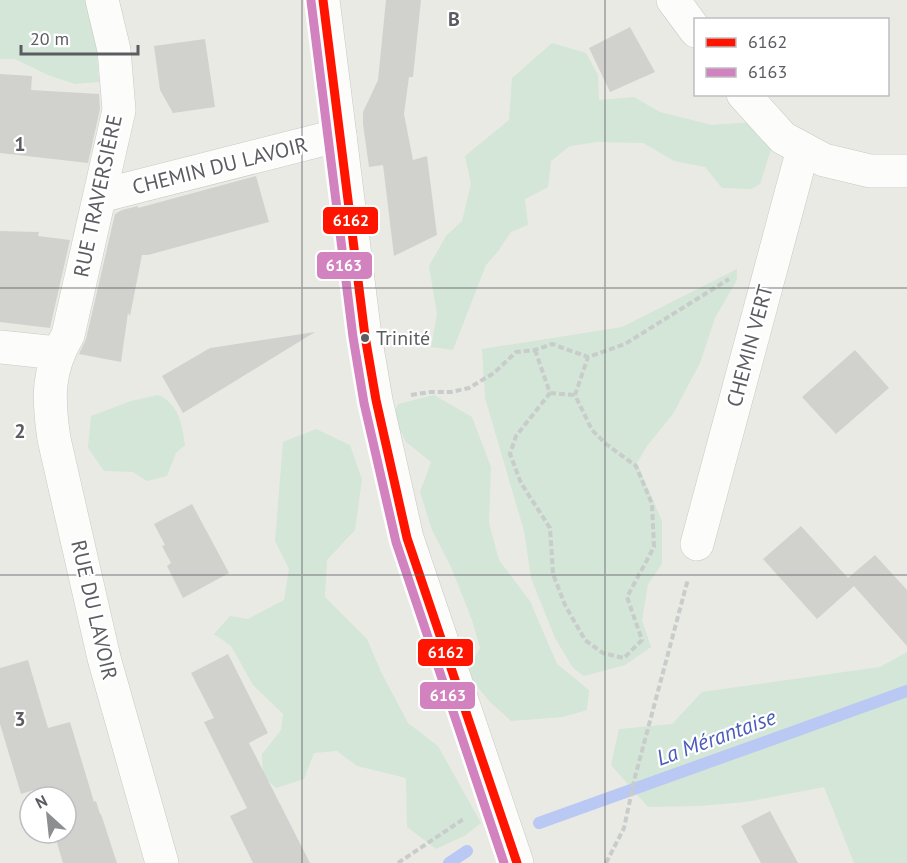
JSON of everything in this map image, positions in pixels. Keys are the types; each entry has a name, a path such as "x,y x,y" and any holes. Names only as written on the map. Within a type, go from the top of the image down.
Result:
{"street":[{"name":"RUE TRAVERSIÈRE","path":"57,353 68,335 118,110 114,50 102,0"},
{"path":"323,0 365,336 376,400 408,538 517,863"},
{"path":"673,0 694,28"},
{"path":"745,96 783,138 824,160 870,171 907,171"},
{"name":"CHEMIN DU LAVOIR","path":"100,196 340,135"},
{"name":"CHEMIN VERT","path":"697,544 803,149"},
{"path":"0,347 57,353"},
{"name":"RUE DU LAVOIR","path":"57,353 50,386 49,407 54,439 104,658 162,863"}],"path":[{"path":"376,400 469,388 494,373 516,352 535,350 552,344 588,357 626,344 738,273 773,260"},
{"path":"535,350 550,393"},
{"path":"550,393 516,436 510,454 520,483 550,528 553,574 564,605 585,640 603,653 624,658 642,640 627,597 654,547 652,504 636,466 606,444 592,430 575,395 588,357"},
{"path":"550,393 575,395"},
{"path":"606,863 624,828 635,777 697,544"},
{"path":"398,863 447,830"}],"green space":[{"path":"0,0 93,0 99,82 75,84 48,75 15,59 0,59"},
{"path":"552,43 586,53 598,75 599,100 634,97 660,112 712,125 754,122 775,137 760,184 751,189 722,188 705,167 674,161 643,143 597,142 570,146 551,161 548,187 525,199 528,225 511,232 486,265 453,350 431,347 437,314 429,266 446,236 462,221 471,184 465,156 509,120 512,78"},
{"path":"737,269 737,280 715,318 700,363 673,414 647,446 637,463 662,521 662,564 648,584 642,620 651,647 625,665 584,676 573,668 555,638 531,578 524,531 485,398 482,349 622,327"},
{"path":"158,395 175,409 181,422 185,445 176,453 167,476 147,481 133,472 104,471 88,448 91,416 131,401"},
{"path":"434,395 472,417 491,467 489,523 499,560 530,601 557,664 589,690 587,710 563,717 511,721 490,702 466,673 480,648 472,620 451,567 432,530 420,492 431,462 406,442 393,417 398,404"},
{"path":"316,429 350,445 362,479 355,530 327,560 325,597 367,639 381,672 408,723 438,746 481,823 466,835 436,849 407,827 406,778 357,766 337,751 314,753 304,779 276,788 263,776 262,754 281,730 283,714 253,685 231,646 214,634 230,616 248,619 284,600 289,569 275,541 283,442"},
{"path":"907,652 907,863 854,863 824,787 746,802 648,807 611,765 619,729 672,724 702,692 880,667"}],"building":[{"path":"386,0 421,0 413,77 409,77 404,114 413,160 427,156 437,235 394,256 383,165 369,167 363,124 363,112 378,80"},
{"path":"630,27 655,72 610,92 589,48"},
{"path":"205,39 215,107 173,113 160,90 154,46"},
{"path":"0,74 32,76 31,90 99,94 100,109 88,163 0,153"},
{"path":"256,176 269,222 142,255 130,316 128,313 121,362 79,354 86,339 115,214 122,210 138,206 138,208"},
{"path":"0,231 39,232 38,236 70,240 50,328 0,322"},
{"path":"315,332 183,413 162,376 210,348"},
{"path":"855,350 889,388 836,434 802,397"},
{"path":"192,504 229,573 183,598 167,566 171,563 154,524"},
{"path":"801,526 848,578 875,555 907,590 907,646 854,586 817,619 763,559"},
{"path":"228,654 268,733 249,743 310,863 253,863 230,816 247,808 204,722 214,718 191,673"},
{"path":"28,660 48,728 70,722 94,802 96,801 101,814 117,863 63,863 58,845 78,845 78,785 18,785 0,724 0,668"},
{"path":"770,811 798,863 761,863 741,826"}],"waterway":[{"name":"La Mérantaise","path":"539,823 907,691"},
{"name":"La Mérantaise","path":"449,863 467,851"}],"transit line":[{"name":"6162","path":"323,0 365,336 376,400 407,538 517,863"},
{"name":"6163","path":"311,1 353,337 364,403 396,542 504,863"}],"place":[{"name":"Trinité","path":"365,338"}]}
